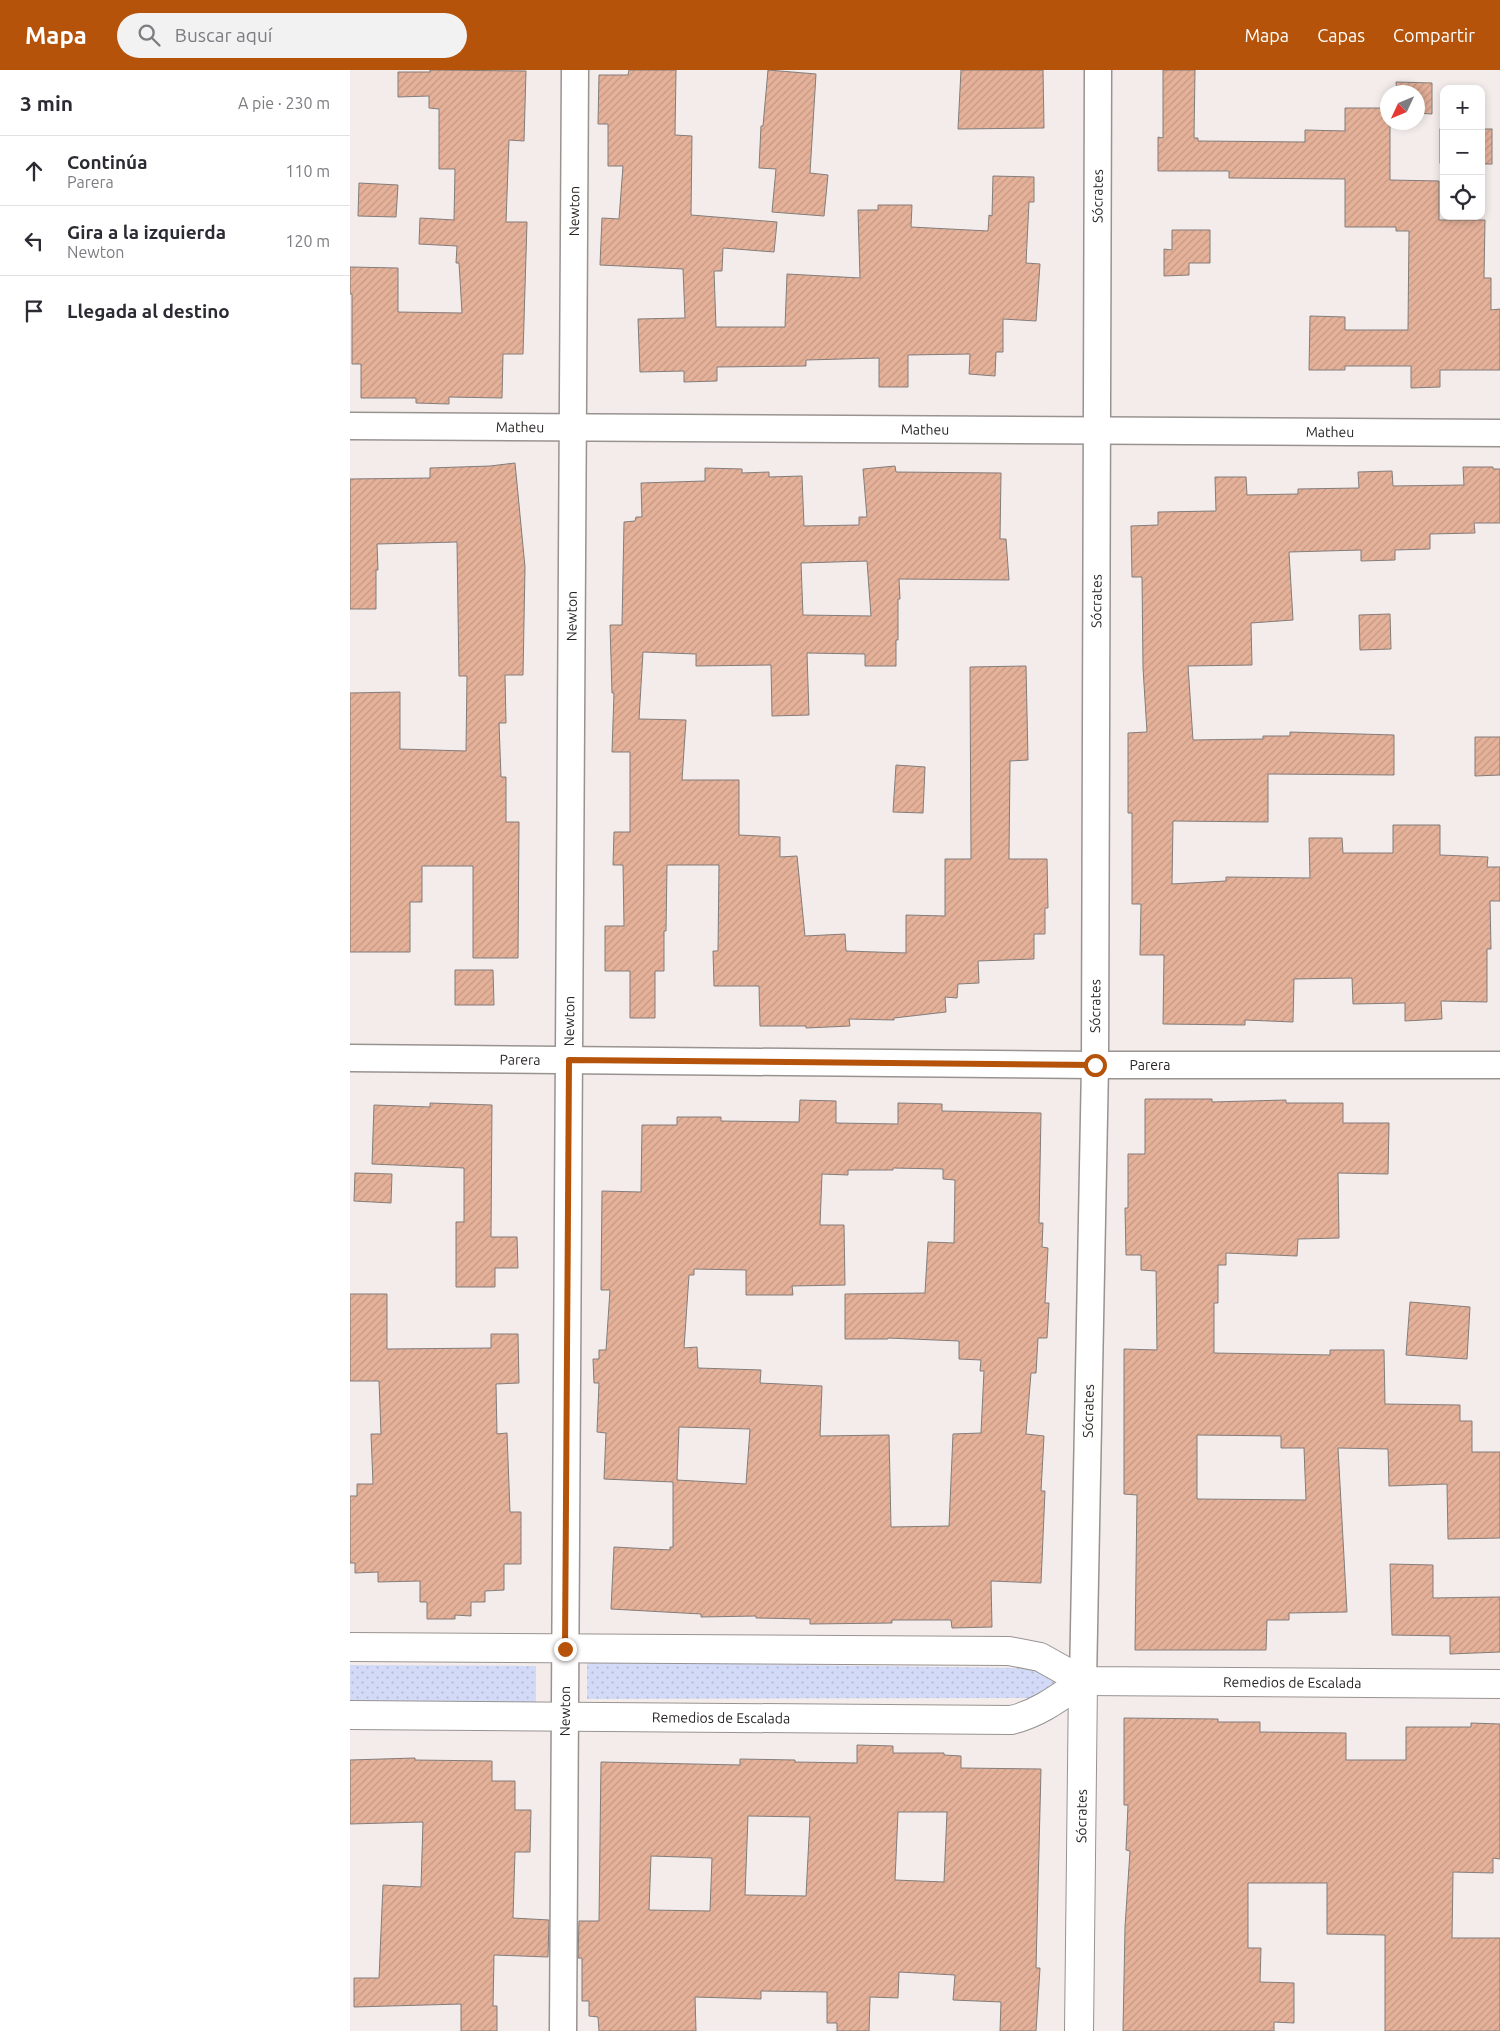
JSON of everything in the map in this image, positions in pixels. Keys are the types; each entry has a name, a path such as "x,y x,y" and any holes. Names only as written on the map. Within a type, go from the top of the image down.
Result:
{"main road":[{"name":"Remedios de Escalada","path":"350,1647 1009,1651 1040,1657 1083,1681 1500,1684"},
{"name":"Remedios de Escalada","path":"350,1715 1011,1720 1025,1717 1041,1709 1083,1681"},
{"name":"Sócrates","path":"1079,2031 1083,1681"}],"street":[{"name":"Newton","path":"563,2031 575,70"},
{"name":"Sócrates","path":"1083,1681 1095,1065 1098,70"},
{"name":"Matheu","path":"350,426 1500,434"},
{"name":"Parera","path":"350,1058 1095,1065 1500,1065"}],"shaded area":[{"path":"587,1662 1027,1668 1060,1679 1035,1698 587,1699"},
{"path":"350,1665 536,1666 536,1704 350,1704"}],"building":[{"path":"430,70 526,71 524,141 509,140 506,222 527,222 523,354 503,354 502,398 449,397 449,404 416,403 416,398 361,398 361,364 352,364 350,267 398,268 398,312 462,313 459,263 456,263 457,246 419,244 420,218 454,220 455,169 439,169 439,109 429,108 429,96 398,97 398,72 430,72"},
{"path":"629,70 676,70 675,135 692,136 691,215 777,222 774,252 723,248 722,271 714,271 716,327 785,327 787,274 860,278 858,210 878,210 878,205 912,205 911,227 988,231 989,215 992,216 993,176 1034,177 1034,202 1029,202 1026,263 1040,264 1036,321 1003,319 1003,352 996,352 995,376 969,374 970,354 908,355 908,387 879,387 879,358 806,360 806,366 717,367 717,381 684,382 684,371 640,372 638,319 685,318 683,269 600,265 602,218 619,219 623,166 608,166 608,124 598,124 599,75 628,75"},
{"path":"768,70 816,74 810,173 828,175 824,216 772,212 776,169 759,168 761,126 763,126"},
{"path":"961,70 1043,70 1044,128 958,129"},
{"path":"1163,70 1195,70 1194,138 1198,138 1198,141 1305,142 1305,130 1345,131 1345,108 1380,108 1380,130 1390,130 1390,180 1439,181 1439,220 1485,220 1484,278 1491,278 1491,310 1500,309 1500,370 1440,370 1440,387 1411,388 1411,366 1345,366 1345,370 1309,370 1310,316 1345,317 1345,330 1408,330 1409,231 1396,231 1396,227 1345,227 1345,179 1229,178 1229,171 1158,171 1158,137 1163,138"},
{"path":"1396,82 1432,83 1432,114 1425,114 1425,85 1396,85"},
{"path":"1485,129 1492,129 1492,164 1485,164"},
{"path":"359,183 398,185 396,217 358,216"},
{"path":"1172,230 1210,230 1210,263 1189,263 1189,275 1164,276 1164,249 1172,250"},
{"path":"515,463 525,567 523,675 505,675 506,723 499,723 501,777 506,777 506,822 519,822 518,958 473,958 473,866 422,866 422,902 410,902 410,952 350,952 350,693 400,692 400,749 466,751 467,676 459,676 457,542 377,544 376,609 350,609 350,479 430,478 430,468 490,466"},
{"path":"895,466 896,472 1001,473 1000,539 1006,539 1009,580 899,579 900,599 898,599 896,666 865,666 865,654 807,653 809,715 772,716 771,665 696,666 696,654 643,652 639,719 686,720 682,780 739,780 739,835 780,837 780,857 797,856 805,936 845,934 846,951 906,953 906,915 945,916 945,859 971,859 970,667 1026,666 1028,760 1010,761 1009,859 1047,859 1048,908 1045,908 1045,934 1034,934 1034,959 978,961 979,983 958,984 957,998 945,997 946,1012 894,1018 894,1020 849,1019 850,1026 806,1028 806,1026 760,1026 759,986 714,986 713,951 718,951 719,865 667,865 664,971 655,971 655,1018 630,1018 630,971 605,971 605,926 624,926 623,865 613,865 614,832 630,832 630,752 612,752 614,693 612,693 610,625 622,625 624,522 635,521 636,517 642,517 641,483 705,481 705,468 742,469 742,473 769,472 769,477 802,476 804,526 859,525 859,517 867,517 863,469","holes":["867,561 871,616 803,615 801,563"]},
{"path":"1463,467 1493,467 1493,469 1500,469 1500,523 1474,523 1475,533 1430,534 1430,549 1395,550 1395,560 1361,561 1361,550 1289,552 1293,620 1251,623 1252,665 1188,666 1193,740 1263,739 1263,736 1290,736 1290,732 1394,735 1394,775 1268,774 1268,822 1173,821 1172,884 1226,881 1226,877 1310,878 1309,838 1342,838 1343,853 1393,853 1393,825 1440,825 1440,855 1488,857 1487,867 1500,867 1500,901 1490,901 1491,949 1487,949 1487,1002 1441,1001 1442,1019 1405,1021 1405,1003 1353,1004 1352,978 1294,979 1293,1022 1245,1020 1245,1025 1163,1024 1164,955 1140,955 1141,904 1132,904 1132,813 1128,813 1128,733 1147,732 1143,668 1142,577 1132,577 1131,526 1158,525 1158,512 1216,511 1215,477 1246,477 1247,495 1298,494 1298,489 1359,488 1358,472 1392,471 1393,486 1464,485"},
{"path":"1390,614 1391,649 1360,650 1359,615"},
{"path":"1475,737 1500,737 1500,775 1475,776"},
{"path":"896,765 925,767 923,813 893,812"},
{"path":"455,970 493,970 494,1005 455,1005"},
{"path":"1145,1099 1212,1099 1212,1102 1286,1100 1286,1103 1343,1103 1343,1123 1389,1123 1388,1174 1338,1173 1339,1238 1298,1239 1297,1256 1226,1253 1226,1265 1218,1265 1218,1303 1214,1303 1214,1353 1330,1355 1330,1350 1384,1350 1385,1404 1460,1405 1460,1421 1472,1421 1472,1452 1500,1452 1500,1538 1448,1539 1447,1484 1389,1486 1388,1449 1338,1448 1347,1612 1289,1613 1289,1620 1267,1620 1266,1650 1135,1650 1137,1495 1124,1494 1124,1349 1157,1350 1156,1271 1141,1270 1141,1255 1126,1255 1125,1208 1128,1208 1128,1154 1145,1154","holes":["1197,1435 1281,1436 1281,1448 1304,1448 1306,1500 1197,1499"]},
{"path":"800,1100 836,1101 836,1123 898,1124 898,1103 942,1104 942,1111 1041,1113 1039,1223 1043,1223 1042,1247 1048,1248 1045,1303 1049,1303 1047,1338 1038,1338 1036,1373 1031,1373 1026,1434 1044,1436 1041,1491 1045,1491 1041,1583 991,1581 992,1627 952,1628 951,1620 892,1620 892,1623 810,1624 810,1619 756,1618 756,1616 701,1617 701,1614 611,1609 614,1547 670,1550 670,1547 673,1547 673,1482 604,1479 606,1433 597,1432 599,1383 594,1383 593,1359 599,1359 599,1350 606,1350 610,1290 601,1290 602,1191 641,1192 642,1125 677,1125 677,1117 721,1117 721,1121 799,1122","holes":["893,1168 943,1169 943,1179 955,1180 954,1243 928,1242 925,1293 845,1294 845,1339 888,1338 959,1341 959,1359 981,1360 980,1371 984,1371 981,1433 953,1434 949,1526 891,1527 889,1435 820,1436 822,1386 760,1383 761,1370 698,1368 697,1347 684,1348 689,1275 694,1275 694,1269 746,1270 746,1295 793,1295 792,1286 845,1285 844,1225 820,1225 822,1174 848,1175 848,1170 893,1170","679,1427 750,1429 746,1484 677,1480"]},
{"path":"430,1103 492,1105 491,1237 517,1237 518,1268 495,1268 495,1287 456,1287 456,1222 464,1222 464,1168 372,1164 374,1105 430,1107"},
{"path":"355,1173 392,1174 391,1203 354,1201"},
{"path":"350,1294 387,1294 387,1349 491,1348 491,1334 518,1334 519,1383 496,1384 497,1434 507,1433 510,1512 521,1512 521,1564 504,1564 504,1590 485,1591 485,1602 471,1602 471,1616 455,1615 455,1619 427,1619 427,1602 420,1602 420,1581 378,1582 378,1572 355,1573 355,1563 350,1563 350,1496 357,1496 357,1484 373,1484 371,1434 381,1434 379,1381 350,1381"},
{"path":"1410,1302 1470,1307 1467,1359 1406,1355"},
{"path":"1390,1564 1433,1565 1433,1598 1500,1597 1500,1652 1450,1654 1450,1636 1392,1635"},
{"path":"1124,1718 1218,1719 1218,1722 1260,1722 1260,1732 1346,1733 1346,1760 1406,1760 1406,1727 1471,1727 1471,1723 1500,1724 1500,1859 1493,1858 1493,1873 1453,1872 1452,1938 1500,1938 1500,2031 1385,2031 1385,1935 1327,1934 1327,1883 1248,1883 1248,1948 1261,1948 1260,1982 1294,1983 1294,2023 1274,2022 1274,2031 1123,2031 1125,1927 1130,1851 1126,1850 1128,1805 1124,1805"},
{"path":"857,1745 893,1746 893,1753 944,1753 944,1755 961,1756 961,1768 1041,1769 1036,1968 1040,1968 1036,2031 1000,2031 1001,2002 953,2000 955,1975 899,1972 898,1998 870,1997 869,2031 837,2031 837,2023 827,2023 827,1992 761,1991 761,1999 695,1997 696,2031 599,2031 598,2017 589,2016 589,2001 582,2001 582,1958 578,1958 579,1921 599,1921 601,1762 740,1765 740,1759 857,1763","holes":["898,1812 947,1812 944,1882 895,1880","748,1816 810,1817 806,1896 745,1895","651,1856 712,1858 710,1911 649,1910"]},
{"path":"415,1758 415,1760 492,1761 492,1781 515,1781 515,1810 531,1810 530,1852 515,1852 513,1918 549,1920 548,1957 494,1955 493,2006 497,2006 497,2031 461,2031 461,2004 354,2007 354,1978 379,1978 383,1885 421,1887 423,1822 350,1824 350,1760"}],"route":[{"path":"565,1649 569,1060 1095,1065"}]}
